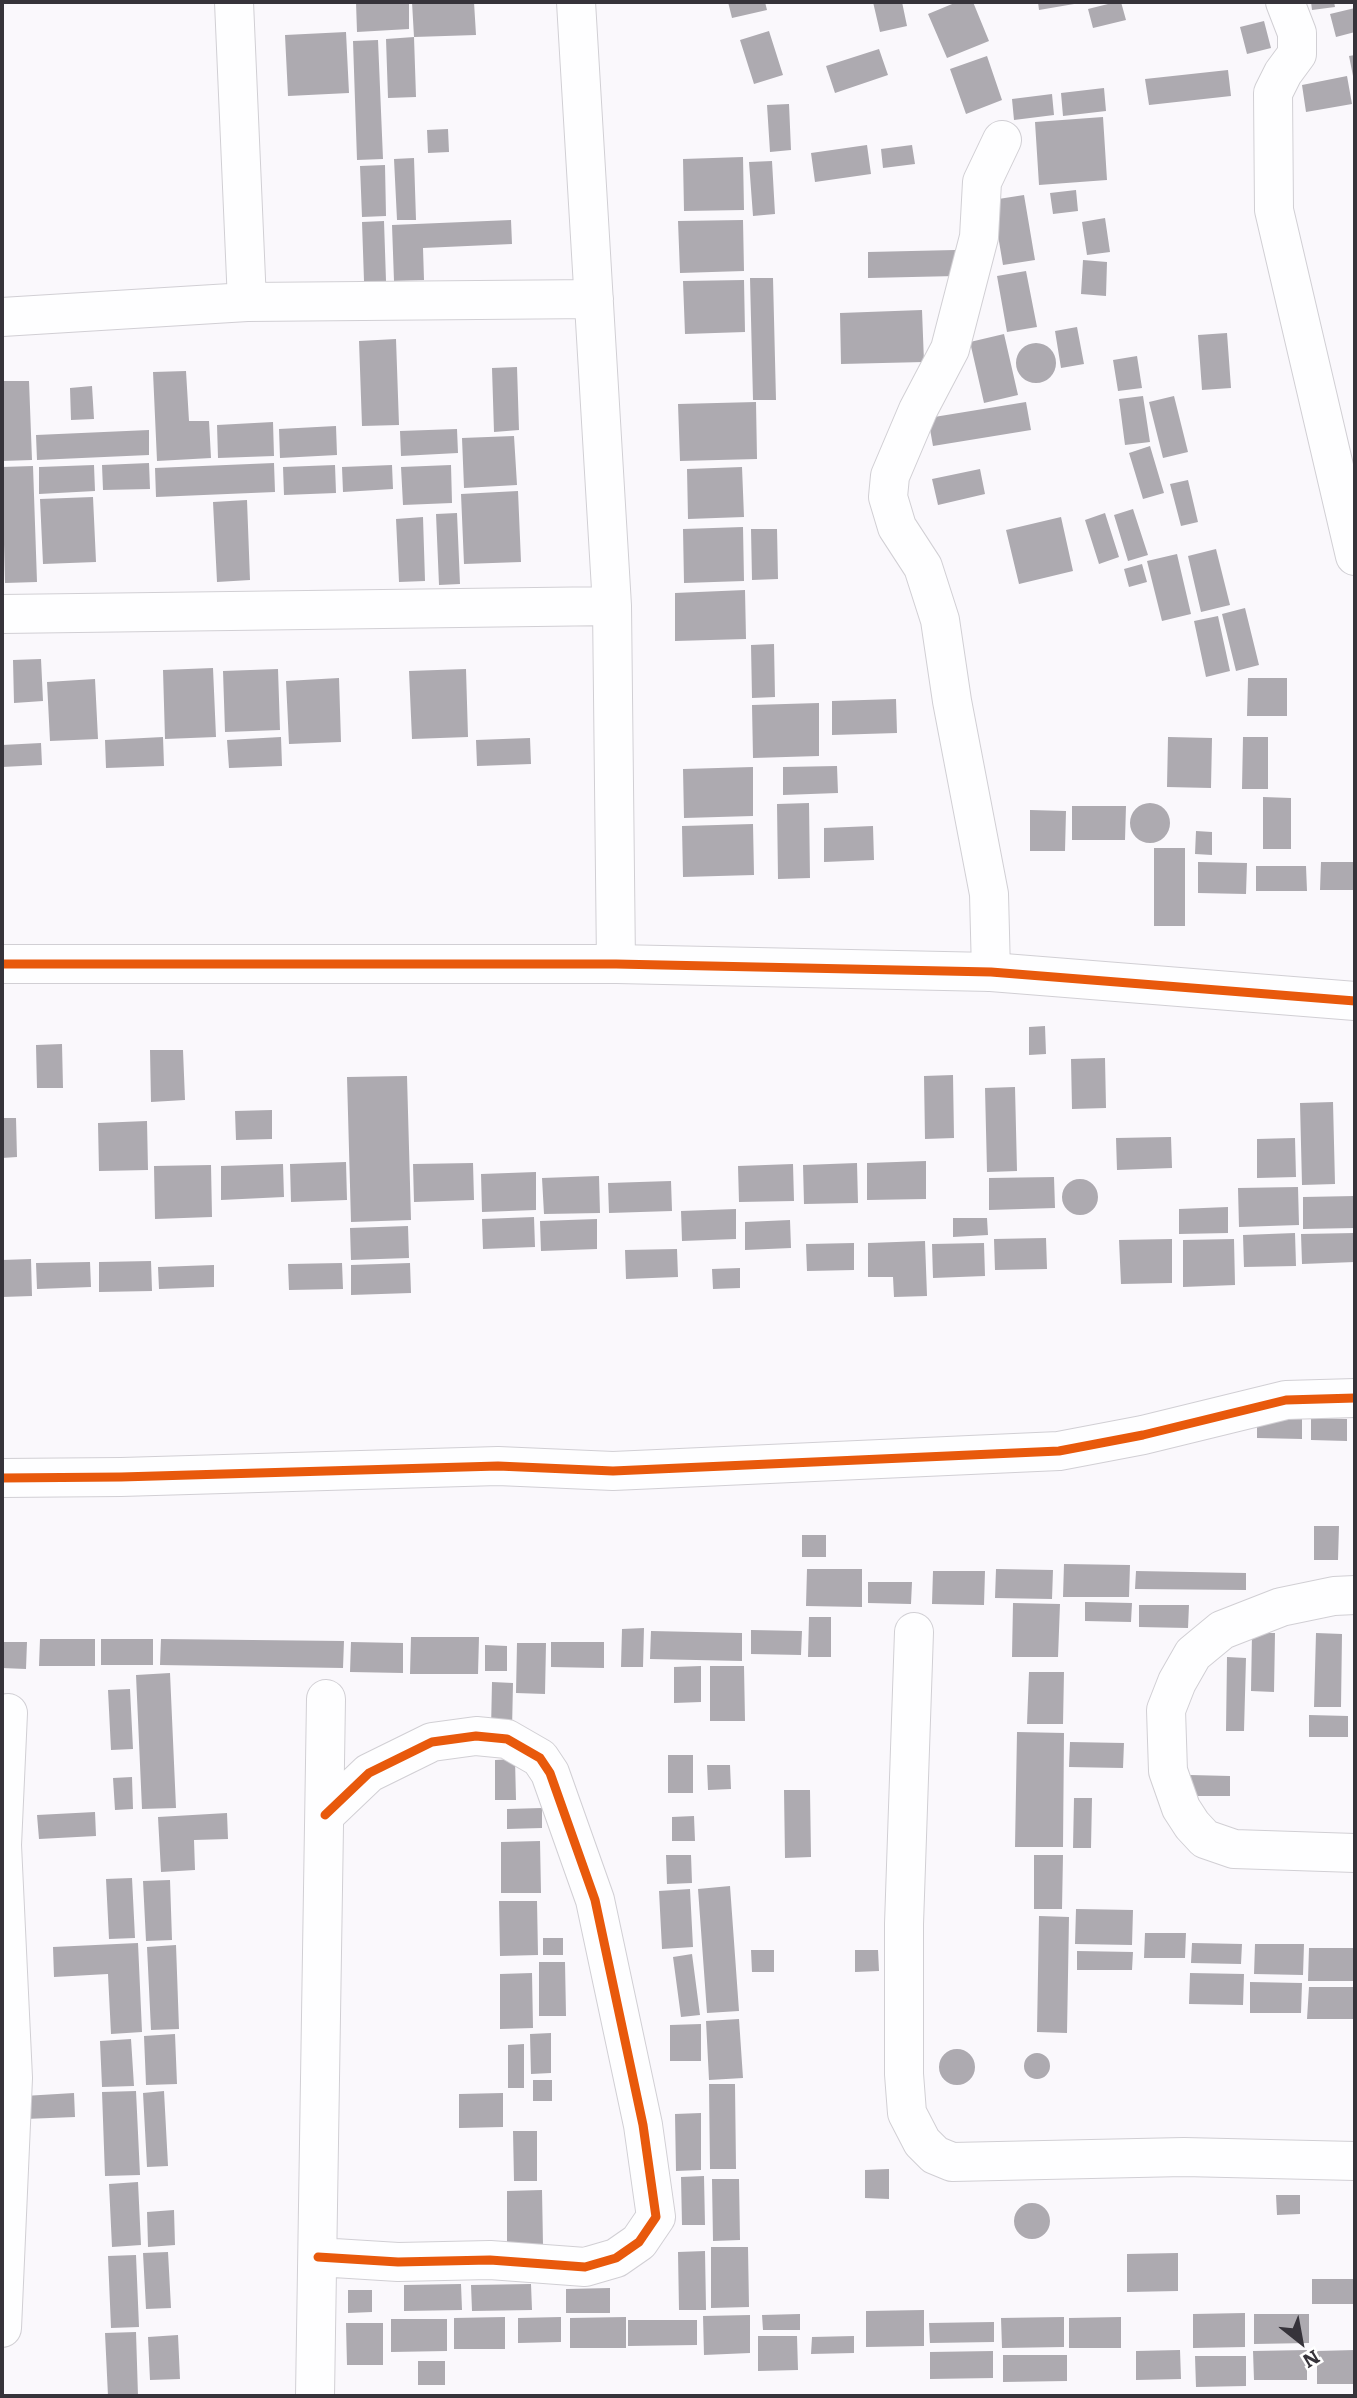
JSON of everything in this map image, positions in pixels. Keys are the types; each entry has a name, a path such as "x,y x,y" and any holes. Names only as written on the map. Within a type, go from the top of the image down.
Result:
{"street":[{"path":"234,2 247,302"},
{"path":"576,2 612,606 616,964"},
{"path":"1285,2 1297,33 1297,54 1273,93 1274,210 1355,556"},
{"path":"991,972 989,894 952,701 940,620 923,567 897,527 888,498 890,475 918,410 950,349 979,237 982,182 1002,140"},
{"path":"2,317 247,302 594,299"},
{"path":"2,614 612,606"},
{"path":"2,964 616,964 991,972 1355,1001"},
{"path":"2,1478 498,1466 614,1471 1059,1451 1143,1435 1286,1400 1355,1398"},
{"path":"1355,1595 1334,1596 1281,1607 1222,1630 1193,1654 1177,1682 1166,1710 1168,1772 1181,1808 1205,1839 1234,1849 1355,1853"},
{"path":"914,1632 904,1924 904,2074 907,2113 922,2142 935,2155 952,2162 1184,2157 1355,2161"},
{"path":"315,2396 326,1699"},
{"path":"2,2328 13,2078 2,1845 8,1713"},
{"path":"318,2257 398,2263 490,2260 585,2267 616,2258 639,2242 656,2217 643,2125 595,1900 550,1773 540,1758 507,1739 476,1736 432,1742 369,1773 325,1815"}],"building":[{"path":"356,2 409,2 409,29 357,32"},
{"path":"412,2 474,2 476,35 414,37"},
{"path":"728,2 765,2 767,10 732,18"},
{"path":"873,2 902,2 907,26 880,32"},
{"path":"957,2 973,2 989,41 947,58 928,14"},
{"path":"1038,2 1080,2 1080,3 1039,10"},
{"path":"1121,2 1126,20 1093,28 1088,9"},
{"path":"1311,2 1334,2 1335,7 1312,10"},
{"path":"1355,8 1355,32 1336,37 1330,14"},
{"path":"1264,21 1271,48 1247,54 1240,27"},
{"path":"769,31 783,75 754,84 740,40"},
{"path":"346,32 349,93 288,96 285,35"},
{"path":"414,37 416,97 388,98 386,39"},
{"path":"378,40 383,159 357,160 353,41"},
{"path":"879,49 888,75 835,93 826,66"},
{"path":"1355,55 1355,81 1354,81 1349,56"},
{"path":"987,56 1002,100 966,114 950,69"},
{"path":"1228,70 1231,96 1149,105 1145,79"},
{"path":"1347,76 1352,104 1306,112 1302,85"},
{"path":"1104,88 1106,111 1063,116 1061,93"},
{"path":"1052,94 1054,115 1014,120 1012,99"},
{"path":"789,104 791,150 770,152 767,105"},
{"path":"1103,117 1107,180 1039,185 1035,122"},
{"path":"448,129 449,152 428,153 427,130"},
{"path":"867,145 871,174 815,182 811,153"},
{"path":"912,145 915,164 883,168 881,149"},
{"path":"743,157 744,210 684,211 683,159"},
{"path":"414,158 416,220 397,220 394,159"},
{"path":"772,161 775,214 753,216 749,162"},
{"path":"385,165 386,216 362,217 360,166"},
{"path":"1076,190 1078,211 1053,214 1050,193"},
{"path":"1024,195 1035,260 1003,265 992,200"},
{"path":"1105,218 1110,252 1087,255 1082,222"},
{"path":"511,220 512,244 423,248 424,280 394,281 392,225"},
{"path":"743,220 744,271 680,273 678,221"},
{"path":"384,221 386,281 364,281 362,222"},
{"path":"955,250 956,276 868,278 868,252"},
{"path":"1083,260 1107,262 1106,296 1081,294"},
{"path":"1026,271 1037,327 1007,332 997,276"},
{"path":"750,278 773,278 776,400 753,400"},
{"path":"744,280 745,332 685,334 683,281"},
{"path":"922,310 924,362 841,364 840,313"},
{"path":"1077,327 1084,364 1061,368 1055,331"},
{"path":"1227,333 1231,388 1202,390 1198,335"},
{"path":"1004,334 1018,395 984,403 970,342"},
{"path":"396,339 399,425 362,426 359,341"},
{"path":"1036,343 1050,349 1056,363 1050,377 1036,383 1022,377 1016,363 1022,349"},
{"path":"1137,356 1142,388 1118,391 1113,360"},
{"path":"517,367 519,430 494,432 492,368"},
{"path":"186,371 189,421 209,421 211,458 157,461 153,372"},
{"path":"2,381 29,381 32,460 2,461"},
{"path":"92,386 94,419 71,420 70,388"},
{"path":"1143,396 1150,442 1125,445 1119,399"},
{"path":"1174,396 1188,452 1163,458 1149,402"},
{"path":"756,402 757,459 680,461 678,404"},
{"path":"1026,402 1031,430 933,446 928,418"},
{"path":"273,422 274,456 218,458 217,425"},
{"path":"336,426 337,455 280,458 279,429"},
{"path":"457,429 458,453 401,456 400,431"},
{"path":"149,430 149,455 37,460 36,435"},
{"path":"514,436 517,485 464,488 462,438"},
{"path":"1150,446 1164,493 1143,499 1129,453"},
{"path":"149,463 150,489 103,490 102,465"},
{"path":"274,463 275,492 156,497 155,468"},
{"path":"94,465 95,491 39,494 39,467"},
{"path":"335,465 336,493 284,495 283,467"},
{"path":"392,465 393,489 343,492 342,467"},
{"path":"451,465 452,503 403,505 401,467"},
{"path":"33,466 37,582 5,583 2,467"},
{"path":"742,467 744,517 688,519 687,469"},
{"path":"980,469 985,494 938,505 932,479"},
{"path":"1188,480 1198,522 1181,526 1170,484"},
{"path":"518,491 521,562 464,564 461,494"},
{"path":"93,497 96,562 43,564 40,499"},
{"path":"247,500 250,580 217,582 213,502"},
{"path":"1133,509 1148,555 1128,561 1114,515"},
{"path":"457,513 460,584 439,585 436,514"},
{"path":"1105,513 1119,557 1099,564 1085,520"},
{"path":"423,517 425,581 399,582 396,519"},
{"path":"1061,517 1073,571 1019,584 1006,530"},
{"path":"743,527 744,581 684,583 683,529"},
{"path":"751,529 777,529 778,579 752,580"},
{"path":"1216,549 1230,605 1201,612 1188,556"},
{"path":"1177,554 1191,614 1162,621 1147,561"},
{"path":"1142,564 1147,582 1129,587 1124,569"},
{"path":"745,590 746,639 675,641 675,593"},
{"path":"1245,608 1259,665 1236,671 1222,614"},
{"path":"1218,616 1230,671 1206,677 1194,621"},
{"path":"774,644 775,697 752,698 751,645"},
{"path":"41,659 43,701 14,703 13,660"},
{"path":"213,668 216,737 165,739 163,670"},
{"path":"278,669 280,730 225,732 223,671"},
{"path":"466,669 468,737 412,739 409,671"},
{"path":"339,678 341,742 289,744 286,681"},
{"path":"1248,678 1287,678 1287,716 1247,716"},
{"path":"95,679 98,739 50,741 47,682"},
{"path":"896,699 897,733 832,735 832,701"},
{"path":"819,703 819,756 753,758 752,705"},
{"path":"163,737 164,766 106,768 105,740"},
{"path":"281,737 282,766 229,768 227,740"},
{"path":"1168,737 1212,738 1211,788 1167,787"},
{"path":"1243,737 1268,737 1268,789 1242,789"},
{"path":"530,738 531,764 477,766 476,740"},
{"path":"41,743 42,765 2,767 2,745"},
{"path":"837,766 838,793 783,795 783,767"},
{"path":"753,767 753,816 684,818 683,769"},
{"path":"1263,797 1291,798 1291,849 1263,849"},
{"path":"809,803 810,878 778,879 777,804"},
{"path":"1150,803 1164,809 1170,823 1164,837 1150,843 1136,837 1130,823 1136,809"},
{"path":"1072,806 1126,806 1125,840 1072,840"},
{"path":"1030,810 1066,811 1065,851 1030,851"},
{"path":"753,824 754,875 683,877 682,826"},
{"path":"873,826 874,860 824,862 824,828"},
{"path":"1196,831 1212,832 1212,855 1195,854"},
{"path":"1154,848 1185,848 1185,926 1154,926"},
{"path":"1198,862 1247,863 1246,894 1198,893"},
{"path":"1321,862 1355,862 1355,890 1320,890"},
{"path":"1256,866 1306,866 1307,891 1256,891"},
{"path":"1045,1026 1046,1054 1029,1055 1029,1027"},
{"path":"62,1044 63,1088 37,1088 36,1045"},
{"path":"150,1050 183,1050 185,1100 151,1102"},
{"path":"1105,1058 1106,1108 1072,1109 1071,1059"},
{"path":"953,1075 954,1138 925,1139 924,1076"},
{"path":"407,1076 411,1220 351,1222 347,1077"},
{"path":"1015,1087 1017,1171 987,1172 985,1088"},
{"path":"1333,1102 1335,1184 1302,1185 1300,1103"},
{"path":"272,1110 272,1139 236,1140 235,1111"},
{"path":"2,1118 16,1118 17,1157 2,1158"},
{"path":"147,1121 148,1170 99,1171 98,1123"},
{"path":"1171,1137 1172,1168 1117,1170 1116,1138"},
{"path":"1295,1138 1296,1177 1257,1178 1257,1139"},
{"path":"926,1161 926,1199 867,1200 867,1163"},
{"path":"346,1162 347,1200 291,1202 290,1164"},
{"path":"473,1163 474,1200 414,1202 413,1164"},
{"path":"857,1163 858,1203 804,1204 803,1165"},
{"path":"283,1164 284,1197 221,1200 221,1166"},
{"path":"793,1164 794,1201 739,1202 738,1166"},
{"path":"211,1165 212,1217 155,1219 154,1166"},
{"path":"536,1172 536,1210 482,1212 481,1174"},
{"path":"599,1176 600,1213 544,1214 542,1178"},
{"path":"1054,1177 1055,1208 989,1210 989,1178"},
{"path":"1080,1179 1093,1184 1098,1197 1093,1210 1080,1215 1067,1210 1062,1197 1067,1184"},
{"path":"671,1181 672,1211 609,1213 608,1183"},
{"path":"1298,1187 1299,1225 1239,1227 1238,1188"},
{"path":"1355,1196 1355,1228 1303,1229 1303,1197"},
{"path":"1228,1207 1228,1233 1179,1234 1179,1209"},
{"path":"736,1209 736,1239 682,1241 681,1211"},
{"path":"534,1217 535,1247 483,1249 482,1219"},
{"path":"953,1218 987,1218 988,1235 953,1237"},
{"path":"597,1219 597,1249 541,1251 540,1221"},
{"path":"790,1220 791,1248 745,1250 745,1222"},
{"path":"408,1226 409,1258 351,1260 350,1228"},
{"path":"1295,1233 1296,1266 1244,1267 1243,1235"},
{"path":"1355,1233 1355,1262 1302,1264 1301,1234"},
{"path":"1046,1238 1047,1269 995,1270 994,1239"},
{"path":"1172,1239 1172,1283 1121,1284 1119,1240"},
{"path":"1234,1239 1235,1285 1183,1287 1183,1240"},
{"path":"925,1241 927,1296 894,1297 893,1277 868,1277 868,1243"},
{"path":"854,1243 854,1270 807,1271 806,1244"},
{"path":"984,1243 985,1276 933,1278 932,1244"},
{"path":"677,1249 678,1277 626,1279 625,1250"},
{"path":"31,1259 32,1296 2,1297 2,1260"},
{"path":"151,1261 152,1291 99,1292 99,1262"},
{"path":"90,1262 91,1287 37,1289 36,1263"},
{"path":"342,1263 343,1289 289,1290 288,1264"},
{"path":"410,1263 411,1293 351,1295 351,1265"},
{"path":"214,1265 214,1287 159,1289 158,1267"},
{"path":"740,1268 740,1288 713,1289 712,1269"},
{"path":"1257,1418 1302,1418 1302,1439 1257,1438"},
{"path":"1311,1418 1347,1419 1347,1441 1311,1440"},
{"path":"1314,1526 1339,1526 1338,1560 1314,1560"},
{"path":"802,1535 826,1535 826,1557 802,1557"},
{"path":"1064,1564 1130,1565 1129,1597 1063,1597"},
{"path":"807,1569 862,1569 862,1607 806,1606"},
{"path":"996,1569 1053,1570 1052,1599 995,1598"},
{"path":"933,1571 985,1571 984,1605 932,1604"},
{"path":"1136,1571 1246,1573 1246,1590 1135,1589"},
{"path":"868,1582 912,1582 911,1604 868,1603"},
{"path":"1085,1602 1132,1603 1131,1622 1085,1621"},
{"path":"1013,1603 1060,1604 1058,1657 1012,1657"},
{"path":"1139,1605 1189,1605 1188,1628 1139,1627"},
{"path":"809,1617 831,1617 831,1657 808,1657"},
{"path":"644,1628 643,1667 621,1667 622,1629"},
{"path":"751,1630 802,1631 801,1655 751,1654"},
{"path":"651,1631 742,1633 742,1661 650,1659"},
{"path":"1252,1633 1275,1633 1274,1692 1251,1691"},
{"path":"1316,1633 1342,1634 1341,1707 1314,1707"},
{"path":"411,1637 479,1637 478,1674 410,1674"},
{"path":"40,1639 95,1639 95,1666 39,1666"},
{"path":"101,1639 153,1639 153,1665 101,1665"},
{"path":"161,1639 344,1641 343,1668 160,1665"},
{"path":"2,1642 27,1642 26,1669 2,1668"},
{"path":"351,1642 403,1643 403,1673 350,1672"},
{"path":"551,1642 604,1642 604,1668 551,1667"},
{"path":"517,1643 546,1643 545,1694 516,1693"},
{"path":"485,1645 507,1646 507,1671 485,1671"},
{"path":"1227,1657 1246,1658 1244,1731 1226,1731"},
{"path":"701,1666 701,1702 674,1703 674,1667"},
{"path":"710,1666 744,1666 745,1721 710,1721"},
{"path":"1029,1672 1064,1672 1063,1724 1027,1724"},
{"path":"170,1673 176,1808 142,1809 136,1675"},
{"path":"492,1682 513,1683 512,1730 491,1730"},
{"path":"130,1689 133,1749 111,1750 108,1690"},
{"path":"1309,1715 1348,1716 1348,1737 1309,1737"},
{"path":"1017,1732 1064,1733 1063,1847 1015,1847"},
{"path":"1070,1742 1124,1743 1123,1768 1069,1767"},
{"path":"668,1755 693,1755 693,1793 668,1793"},
{"path":"515,1759 516,1800 495,1800 495,1760"},
{"path":"707,1765 730,1765 731,1789 708,1790"},
{"path":"1190,1775 1230,1776 1230,1796 1190,1796"},
{"path":"132,1777 133,1809 115,1810 113,1778"},
{"path":"784,1790 810,1790 811,1857 785,1858"},
{"path":"1074,1798 1092,1798 1091,1848 1073,1848"},
{"path":"542,1808 542,1828 507,1829 507,1809"},
{"path":"95,1812 96,1836 39,1839 37,1815"},
{"path":"227,1813 228,1839 194,1840 195,1870 161,1872 158,1817"},
{"path":"694,1816 695,1841 672,1841 672,1817"},
{"path":"540,1841 541,1893 501,1893 501,1842"},
{"path":"666,1855 691,1855 692,1883 667,1884"},
{"path":"1034,1855 1063,1855 1062,1909 1034,1909"},
{"path":"132,1878 135,1938 109,1939 106,1879"},
{"path":"170,1880 172,1940 146,1941 143,1881"},
{"path":"730,1886 739,2011 707,2013 698,1889"},
{"path":"690,1889 693,1947 662,1949 659,1891"},
{"path":"499,1901 537,1901 538,1955 500,1956"},
{"path":"1076,1909 1133,1910 1132,1945 1075,1944"},
{"path":"1039,1916 1069,1917 1067,2033 1037,2032"},
{"path":"1145,1933 1186,1933 1185,1958 1144,1958"},
{"path":"543,1938 563,1938 563,1955 543,1955"},
{"path":"138,1943 142,2032 111,2034 108,1974 54,1977 53,1947"},
{"path":"1192,1943 1242,1944 1241,1964 1191,1963"},
{"path":"1255,1944 1304,1944 1303,1975 1254,1974"},
{"path":"176,1945 179,2029 151,2030 147,1947"},
{"path":"1309,1948 1355,1948 1355,1981 1308,1981"},
{"path":"751,1950 774,1950 774,1972 752,1972"},
{"path":"855,1950 878,1950 879,1971 855,1972"},
{"path":"1077,1951 1133,1952 1132,1970 1077,1970"},
{"path":"692,1954 700,2015 681,2017 673,1957"},
{"path":"539,1962 565,1962 566,2016 539,2016"},
{"path":"532,1973 533,2028 500,2029 500,1974"},
{"path":"1190,1973 1244,1974 1243,2005 1189,2004"},
{"path":"1250,1982 1302,1983 1301,2013 1250,2013"},
{"path":"1309,1987 1355,1987 1355,2019 1307,2019"},
{"path":"739,2019 743,2078 709,2080 706,2021"},
{"path":"701,2024 701,2061 670,2061 670,2025"},
{"path":"551,2033 551,2073 531,2074 530,2034"},
{"path":"175,2034 177,2084 146,2085 144,2036"},
{"path":"131,2039 134,2086 102,2087 100,2041"},
{"path":"524,2044 524,2088 508,2088 508,2045"},
{"path":"957,2049 970,2054 975,2067 970,2080 957,2085 944,2080 939,2067 944,2054"},
{"path":"1037,2053 1046,2057 1050,2066 1046,2075 1037,2079 1028,2075 1024,2066 1028,2057"},
{"path":"533,2080 552,2080 552,2101 533,2101"},
{"path":"709,2084 735,2084 736,2169 710,2169"},
{"path":"136,2091 140,2175 105,2176 102,2092"},
{"path":"164,2091 168,2166 147,2167 143,2093"},
{"path":"74,2093 75,2117 25,2119 24,2096"},
{"path":"503,2093 503,2127 459,2128 459,2094"},
{"path":"701,2113 701,2170 676,2171 675,2114"},
{"path":"513,2131 537,2131 537,2181 514,2181"},
{"path":"889,2169 889,2199 865,2198 865,2170"},
{"path":"704,2176 705,2225 682,2225 681,2177"},
{"path":"712,2179 739,2179 740,2240 713,2241"},
{"path":"138,2182 141,2245 112,2247 109,2184"},
{"path":"542,2190 543,2245 507,2246 507,2191"},
{"path":"1276,2195 1300,2195 1300,2214 1277,2215"},
{"path":"1032,2203 1045,2208 1050,2221 1045,2234 1032,2239 1019,2234 1014,2221 1019,2208"},
{"path":"174,2210 175,2245 148,2247 147,2212"},
{"path":"711,2247 748,2247 749,2307 711,2308"},
{"path":"705,2251 706,2310 679,2310 678,2252"},
{"path":"168,2252 171,2308 146,2309 143,2253"},
{"path":"1178,2253 1178,2291 1127,2292 1127,2254"},
{"path":"136,2255 139,2327 111,2328 108,2256"},
{"path":"1312,2279 1355,2279 1355,2304 1312,2304"},
{"path":"461,2284 462,2310 404,2311 404,2285"},
{"path":"531,2284 532,2310 472,2311 471,2285"},
{"path":"610,2288 610,2313 566,2313 566,2289"},
{"path":"348,2290 372,2290 372,2312 348,2313"},
{"path":"924,2310 924,2346 866,2347 866,2311"},
{"path":"1245,2313 1245,2347 1193,2348 1193,2314"},
{"path":"800,2314 800,2330 763,2330 762,2315"},
{"path":"1254,2314 1309,2314 1309,2343 1254,2344"},
{"path":"750,2315 750,2353 704,2355 703,2316"},
{"path":"505,2317 505,2349 454,2349 454,2318"},
{"path":"561,2317 561,2342 518,2343 518,2318"},
{"path":"626,2317 626,2348 570,2348 570,2318"},
{"path":"1064,2317 1064,2347 1002,2348 1001,2318"},
{"path":"1121,2317 1121,2348 1069,2348 1069,2318"},
{"path":"391,2319 447,2319 447,2351 391,2352"},
{"path":"628,2320 697,2320 697,2345 628,2346"},
{"path":"994,2322 994,2342 930,2343 929,2323"},
{"path":"346,2323 383,2323 383,2365 347,2365"},
{"path":"136,2332 138,2396 108,2396 105,2333"},
{"path":"178,2335 180,2379 150,2380 148,2337"},
{"path":"758,2336 797,2336 798,2370 758,2371"},
{"path":"854,2336 854,2353 811,2354 812,2337"},
{"path":"1180,2350 1181,2379 1136,2380 1136,2351"},
{"path":"1307,2350 1307,2380 1254,2380 1253,2351"},
{"path":"1355,2350 1355,2384 1317,2384 1317,2351"},
{"path":"993,2351 993,2378 930,2379 930,2352"},
{"path":"1003,2355 1067,2355 1067,2381 1003,2382"},
{"path":"1195,2356 1246,2356 1246,2386 1196,2387"},
{"path":"418,2361 445,2361 445,2385 418,2385"}],"cycle path":[{"path":"2,964 616,964 991,972 1355,1001"},
{"path":"2,1478 498,1466 613,1471 1059,1451 1143,1435 1286,1400 1355,1398"},
{"path":"318,2257 398,2262 490,2260 585,2267 616,2258 639,2242 656,2217 643,2125 595,1900 550,1773 540,1758 507,1739 476,1736 432,1742 369,1773 325,1815"}]}
